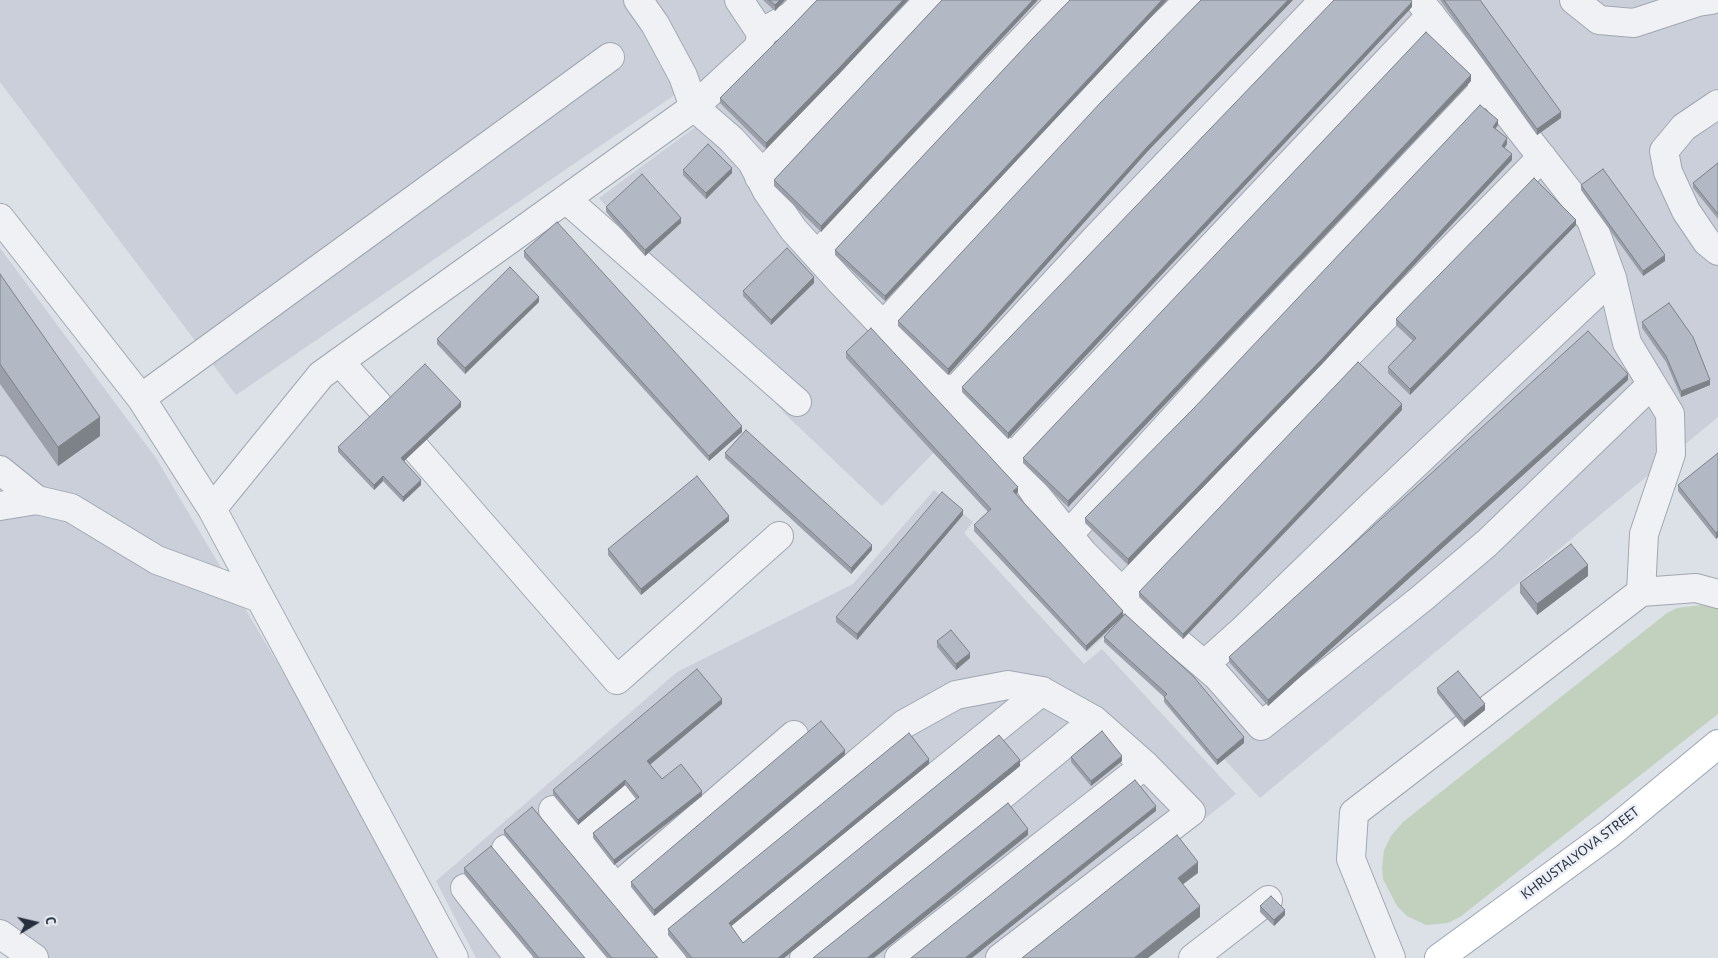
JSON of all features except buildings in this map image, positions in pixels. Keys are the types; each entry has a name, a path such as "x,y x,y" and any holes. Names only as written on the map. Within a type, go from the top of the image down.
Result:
{"main road":[{"name":"KHRUSTALYOVA STREET","path":"1439,958 1609,834 1718,744"}],"lane":[{"path":"638,0 655,24 683,76 694,107 731,139 752,162 759,177 793,229 1011,459 1036,495 1083,553 1141,611 1204,665 1261,726 1421,599 1487,543 1651,385"},
{"path":"212,509 321,375 694,107 759,47 761,33 739,0"},
{"path":"761,33 791,16 807,0"},
{"path":"759,177 929,0"},
{"path":"817,255 1061,0"},
{"path":"883,326 1120,68 1189,0"},
{"path":"950,396 1090,244 1324,0"},
{"path":"1574,0 1599,20 1634,23 1662,6 1711,0"},
{"path":"1011,459 1425,7 1591,220 1612,278 1627,343 1670,414 1671,454 1644,534 1641,592"},
{"path":"141,398 610,57"},
{"path":"1068,535 1212,377 1487,86"},
{"path":"1718,104 1684,127 1664,151 1668,172 1686,211 1707,242 1718,251"},
{"path":"1122,592 1336,368 1542,157"},
{"path":"566,199 797,402"},
{"path":"0,218 141,398 212,509 257,596 454,958"},
{"path":"1204,665 1612,278"},
{"path":"340,362 382,410"},
{"path":"416,449 616,680 779,536"},
{"path":"0,470 36,500"},
{"path":"0,506 36,500 70,508 157,560 257,596"},
{"path":"1391,958 1352,859 1354,813 1641,592 1696,588 1718,594"},
{"path":"654,935 904,724 956,695 1008,685 1042,691 1094,720 1145,765 1191,812 1000,958"},
{"path":"740,935 1042,691"},
{"path":"804,958 1094,720"},
{"path":"616,888 794,735"},
{"path":"899,958 1145,765"},
{"path":"577,839 628,796"},
{"path":"553,810 672,958"},
{"path":"506,849 593,958"},
{"path":"465,888 519,958"},
{"path":"1209,953 1268,900"},
{"path":"0,934 34,958"}],"shaded area":[{"path":"0,0 636,0 695,81 236,395 0,82"},
{"path":"641,0 1718,0 1718,417 1260,798 1108,633 1087,652 981,533 1003,513 939,447 882,506 785,414 599,198 717,111"},
{"path":"0,248 156,458 452,958 32,958 0,934"},
{"path":"934,490 973,522 964,533 1084,664 1102,649 1236,794 1029,958 476,958 436,881 677,672 853,584"}],"green space":[{"path":"1702,605 1718,608 1718,714 1460,917 1448,923 1426,925 1407,916 1397,906 1383,879 1382,868 1384,850 1391,836 1403,822 1667,613 1677,608"}]}
